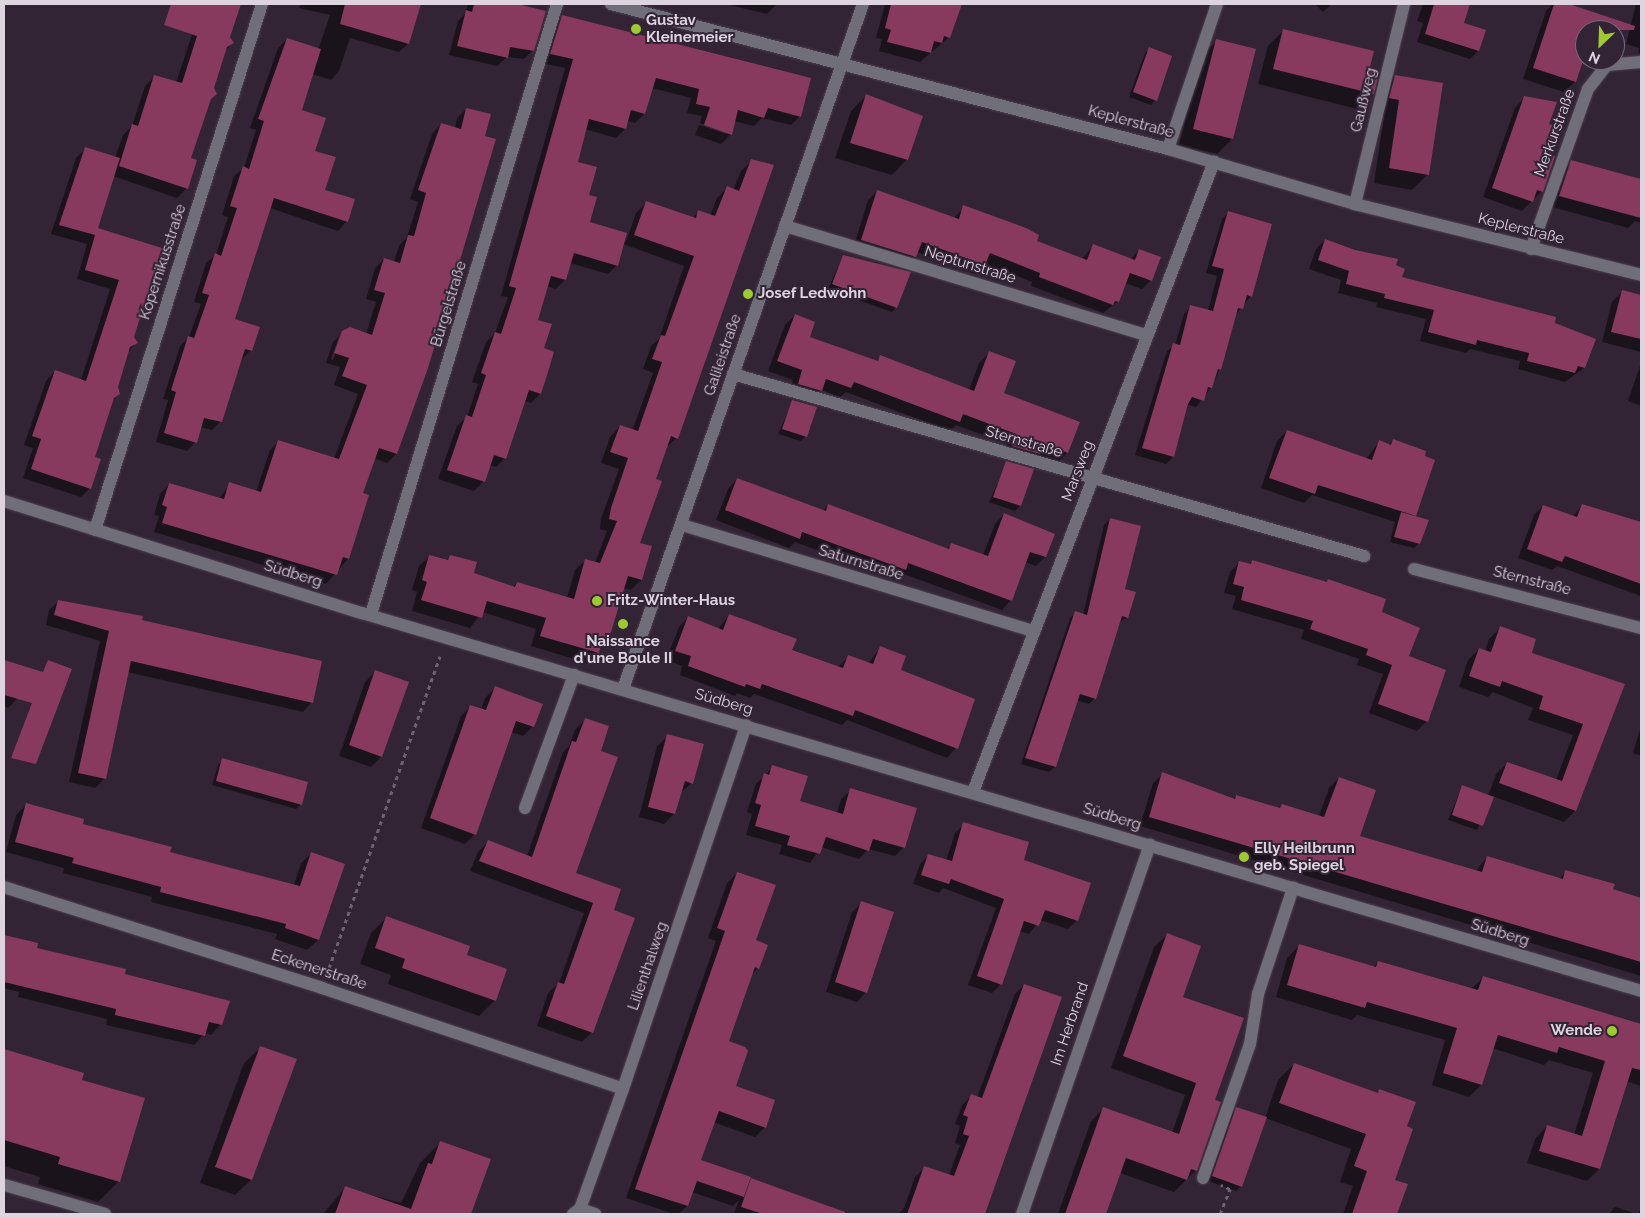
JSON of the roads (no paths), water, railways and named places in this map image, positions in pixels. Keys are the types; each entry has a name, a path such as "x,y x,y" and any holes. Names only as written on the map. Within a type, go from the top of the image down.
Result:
{"street":[{"name":"Kopernikusstraße","path":"95,530 262,4"},
{"name":"Bürgelstraße","path":"371,614 557,4"},
{"name":"Keplerstraße","path":"611,4 842,62 1168,149 1355,204 1641,276"},
{"name":"Galileistraße","path":"623,689 863,4"},
{"path":"1168,149 1217,4"},
{"name":"Gaußweg","path":"1355,204 1404,4"},
{"name":"Merkurstraße","path":"1531,249 1588,89 1607,66 1641,62"},
{"name":"Marsweg","path":"973,792 1032,632 1093,480 1146,335 1214,162"},
{"name":"Neptunstraße","path":"785,226 1146,335"},
{"name":"Sternstraße","path":"734,374 1093,480 1364,556"},
{"name":"Südberg","path":"4,501 574,675 1641,991"},
{"name":"Saturnstraße","path":"682,525 1032,632"},
{"name":"Sternstraße","path":"1414,569 1641,628"},
{"path":"525,808 574,675"},
{"name":"Lilienthalweg","path":"576,1212 623,1089 746,725"},
{"name":"Im Herbrand","path":"1022,1214 1150,845"},
{"name":"Eckenerstraße","path":"4,887 322,988 623,1089"},
{"path":"1203,1178 1250,1044 1258,994 1292,888"},
{"path":"4,1185 105,1214"},
{"path":"576,1212 596,1214"}],"place":[{"name":"Gustav Kleinemeier","path":"636,29"},
{"name":"Josef Ledwohn","path":"748,294"},
{"name":"Fritz-Winter-Haus","path":"597,601"},
{"name":"Naissance d'une Boule II","path":"623,624"},
{"name":"Elly Heilbrunn geb. Spiegel","path":"1244,857"},
{"name":"Wende","path":"1612,1031"}]}
